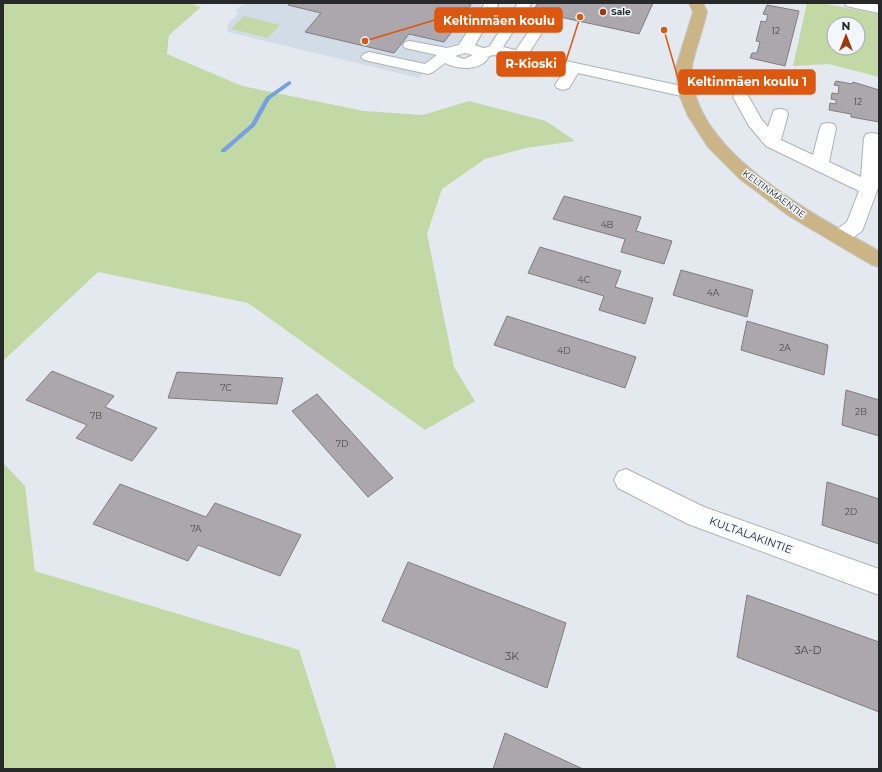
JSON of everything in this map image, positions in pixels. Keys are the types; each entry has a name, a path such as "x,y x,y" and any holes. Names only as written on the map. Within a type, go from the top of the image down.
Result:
{"main road":[{"name":"KELTINMÄENTIE","path":"703,6 684,68 686,92 696,116 714,143 746,175 796,211 879,260"}],"street":[{"path":"465,48 492,3"},
{"path":"410,45 448,55 452,62 464,64 475,61 488,51 525,3"},
{"path":"851,3 879,9"},
{"path":"526,61 538,28"},
{"path":"369,57 428,69 439,60 456,50 465,48 488,51 526,61 574,68 686,92"},
{"path":"563,86 574,68"},
{"path":"741,96 755,122 772,142 869,188"},
{"path":"772,142 780,114"},
{"path":"820,164 828,128"},
{"path":"840,237 855,226 869,188 872,138"},
{"name":"KULTALAKINTIE","path":"626,480 697,516 879,582"}],"shaded area":[{"path":"244,3 489,3 461,43 442,47 419,78 228,32 227,26 238,13 235,12"}],"green space":[{"path":"3,3 189,3 201,7 169,35 167,54 242,86 364,111 423,115 469,101 546,121 575,141 526,148 485,159 442,189 427,234 454,367 475,401 425,430 248,303 98,272 3,361"},
{"path":"807,3 821,3 879,14 879,77 829,64 793,66"},
{"path":"244,16 280,25 268,38 231,29"},
{"path":"3,463 25,486 35,571 299,650 337,769 3,769"}],"building":[{"path":"290,3 472,3 467,10 462,9 449,28 454,29 444,42 409,34 394,53 305,32 321,13 288,5"},
{"path":"538,3 653,3 639,34 555,16 552,23 528,18"},
{"path":"767,5 799,11 785,66 750,58 752,53 757,53 760,42 756,41 761,21 766,22 768,15 763,14"},
{"path":"836,81 852,84 853,82 879,90 879,122 851,117 851,114 829,110 830,103 836,104 836,100 831,99 832,93 838,94 839,86 834,85"},
{"path":"564,196 641,217 636,231 672,241 664,264 621,252 625,239 553,219"},
{"path":"540,247 621,271 615,287 653,298 645,324 599,310 604,296 528,273"},
{"path":"681,270 753,290 747,317 673,295"},
{"path":"507,316 636,357 625,388 494,345"},
{"path":"747,321 828,345 824,375 741,350"},
{"path":"52,371 114,396 105,407 157,428 132,461 76,438 87,425 26,400"},
{"path":"177,372 283,378 277,404 168,398"},
{"path":"846,390 879,400 879,436 842,425"},
{"path":"317,394 393,478 368,497 292,411"},
{"path":"827,482 879,499 879,544 822,525"},
{"path":"120,484 206,517 215,503 301,535 280,576 198,545 188,561 93,524"},
{"path":"408,562 566,623 547,688 382,621"},
{"path":"747,595 879,642 879,712 737,657"},
{"path":"505,733 583,769 493,769"}],"waterway":[{"path":"223,151 253,125 268,98 289,83"}],"place":[{"name":"Sale","path":"603,12"},
{"name":"R-Kioski","path":"580,17"},
{"name":"Keltinmäen koulu 1","path":"664,30"},
{"name":"Keltinmäen koulu","path":"365,41"}]}
